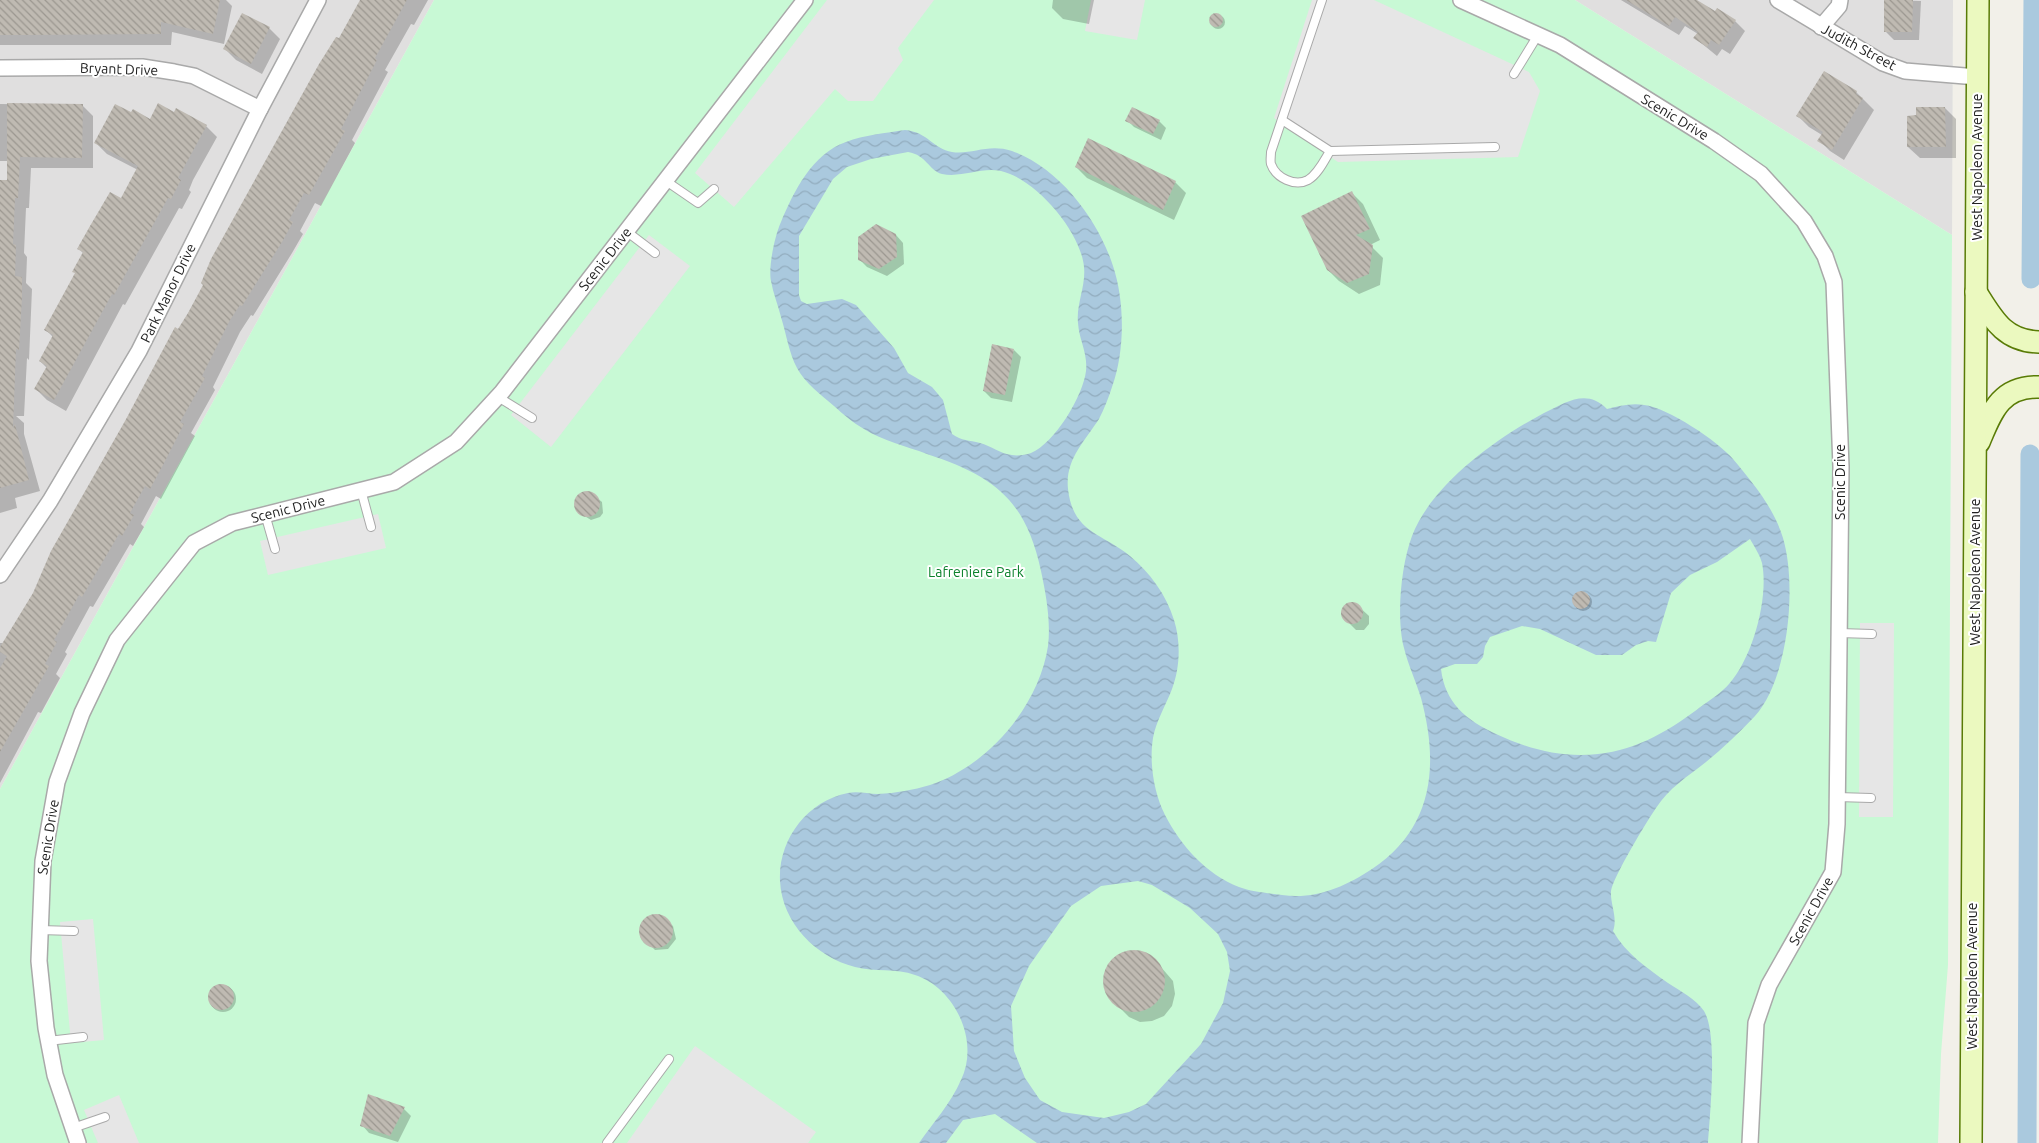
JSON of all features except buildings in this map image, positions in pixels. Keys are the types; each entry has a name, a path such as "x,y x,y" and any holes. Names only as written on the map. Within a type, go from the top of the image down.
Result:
{"main road":[{"name":"West Napoleon Avenue","path":"1971,1143 1978,0"},
{"path":"1976,292 1997,326 2026,342 2039,342"},
{"path":"1976,451 1992,412 2007,394 2025,386 2039,387"}],"street":[{"name":"Park Manor Drive","path":"0,575 50,501 139,351 260,109 318,0"},
{"name":"Scenic Drive","path":"78,1143 55,1075 48,1041 39,961 42,861 57,782 82,713 117,640 194,542 232,523 394,482 456,442 498,397 805,0"},
{"name":"Scenic Drive","path":"1461,0 1560,45 1714,141 1761,174 1804,221 1825,256 1834,282 1841,468 1837,797 1833,872 1769,986 1756,1023 1750,1143"},
{"name":"Judith Street","path":"1778,0 1882,63 1905,70 1977,77"},
{"path":"1821,26 1839,6 1840,0"},
{"name":"Bryant Drive","path":"0,68 142,67 174,72 194,76 260,109"}],"lane":[{"path":"1322,0 1271,152 1271,164 1278,174 1287,181 1308,180 1319,170 1330,151"},
{"path":"1514,74 1538,35"},
{"path":"1282,120 1330,151 1495,147"},
{"path":"666,180 698,203 714,189"},
{"path":"626,232 655,252"},
{"path":"498,397 532,418"},
{"path":"361,490 371,527"},
{"path":"265,514 275,549"},
{"path":"1839,633 1872,634"},
{"path":"1837,797 1870,798"},
{"path":"40,930 74,931"},
{"path":"48,1041 83,1037"},
{"path":"607,1143 669,1059"},
{"path":"73,1128 105,1117"}],"shaded area":[{"path":"0,0 434,0 0,789"},
{"path":"827,0 934,0 898,48 903,60 873,101 848,101 835,89 734,207 695,173"},
{"path":"1091,0 1145,0 1137,40 1085,31"},
{"path":"1312,0 1374,0 1529,72 1540,91 1518,157 1338,162 1274,118"},
{"path":"1575,0 1953,0 1952,235"},
{"path":"649,235 690,266 551,447 511,415"},
{"path":"378,514 386,548 268,575 260,541"},
{"path":"1860,623 1894,623 1893,817 1859,817"},
{"path":"93,919 104,1040 71,1043 60,922"},
{"path":"695,1046 816,1132 808,1143 627,1143"},
{"path":"119,1095 139,1143 98,1143 84,1110"}],"green space":[{"name":"Lafreniere Park","path":"434,0 1575,0 1952,235 1948,965 1941,1054 1938,1143 0,1143 0,789"}],"water":[{"path":"905,130 913,131 940,148 952,152 995,148 1012,151 1029,159 1061,182 1074,197 1087,213 1106,248 1113,266 1120,295 1122,326 1119,358 1112,387 1103,411 1077,452 1069,469 1068,489 1071,504 1082,523 1120,548 1144,570 1162,593 1171,610 1178,637 1178,664 1175,681 1154,732 1152,768 1155,788 1165,815 1187,848 1205,867 1239,887 1260,892 1294,896 1306,896 1329,891 1372,869 1393,853 1408,834 1419,814 1426,793 1430,770 1430,747 1421,698 1402,636 1400,607 1403,576 1408,548 1421,517 1434,498 1468,464 1506,435 1526,423 1568,401 1584,398 1592,399 1607,409 1639,404 1654,407 1679,418 1726,452 1748,477 1774,516 1783,538 1787,558 1789,605 1787,630 1776,679 1767,699 1755,716 1725,746 1679,783 1661,801 1631,849 1611,891 1615,921 1613,931 1624,947 1645,966 1697,1003 1704,1011 1711,1037 1712,1055 1708,1143 1037,1143 995,1114 963,1120 946,1143 919,1143 952,1097 966,1065 965,1033 960,1018 942,991 929,982 908,973 855,967 841,962 827,955 804,936 794,924 782,896 780,881 784,851 798,825 820,804 833,797 852,792 878,794 911,790 930,785 972,764 1007,731 1022,711 1034,690 1043,668 1048,646 1049,627 1045,589 1035,546 1016,509 1004,494 989,482 951,462 879,437 856,424 804,379 794,362 790,349 770,275 776,235 798,186 814,164 834,148 846,142 875,134","holes":["908,152 919,156 933,169 942,174 957,175 994,170 1014,176 1028,184 1042,196 1066,223 1075,238 1084,267 1078,309 1079,329 1086,358 1084,381 1074,405 1058,429 1040,448 1031,453 1008,454 952,434 943,400 932,387 908,373 894,348 856,305 842,299 807,304 801,301 799,295 799,236 833,179 847,167 871,159","1750,539 1760,557 1764,577 1763,592 1761,609 1752,643 1738,672 1726,687 1679,722 1654,737 1627,748 1598,754 1571,755 1545,751 1508,739 1475,723 1459,709 1447,692 1441,669 1455,664 1477,664 1483,657 1485,646 1490,637 1522,626 1540,629 1596,655 1622,655 1636,645 1648,641 1656,642 1671,593 1690,575 1717,562","1138,881 1152,885 1190,908 1218,934 1227,952 1230,971 1223,1003 1201,1044 1146,1104 1129,1112 1104,1118 1062,1112 1040,1100 1025,1078 1014,1051 1011,1006 1029,966 1071,906 1101,886"]}],"waterway":[{"path":"2031,279 2033,0"},
{"path":"2027,1143 2030,454"}]}
